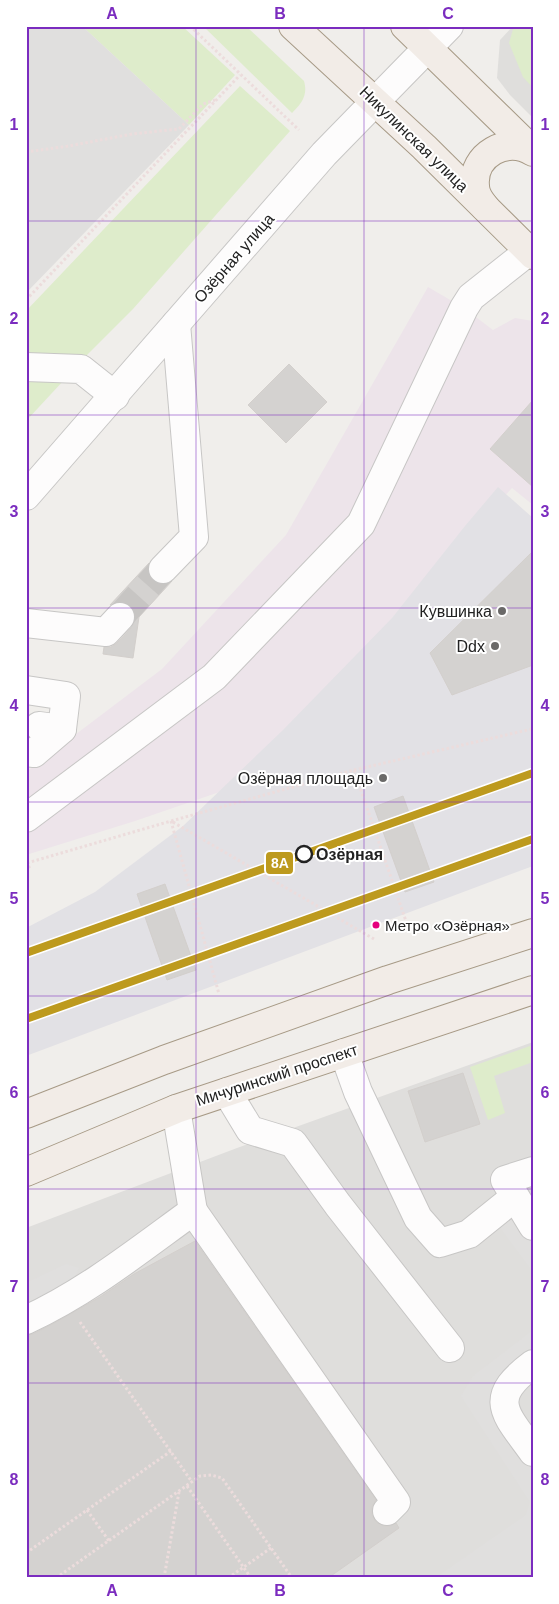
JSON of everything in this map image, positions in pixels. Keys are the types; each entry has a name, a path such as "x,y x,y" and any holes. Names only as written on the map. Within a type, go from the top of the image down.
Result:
{"main road":[{"name":"Никулинская улица","path":"293,26 376,102 531,253"},
{"path":"405,26 533,152"},
{"path":"485,208 478,198 475,187 475,175 480,163 487,154 497,148 508,145 520,146 533,152"},
{"path":"26,1114 164,1060 388,980 533,933"},
{"name":"Мичуринский проспект","path":"26,1172 176,1109 533,990"}],"street":[{"name":"Озёрная улица","path":"26,496 324,154 449,26"},
{"path":"26,818 214,677 361,524 464,308 471,297 531,253"},
{"path":"163,569 194,538 176,324"},
{"path":"26,367 81,369 115,396"},
{"path":"26,623 106,632 120,617"},
{"path":"26,690 66,696 50,728 34,753 26,752"},
{"path":"344,1053 358,1092 418,1218 440,1243 469,1234 515,1197"},
{"path":"227,1092 250,1130 293,1143 338,1205 450,1348"},
{"path":"176,1109 193,1210 396,1502 387,1511"},
{"path":"533,1170 505,1180 533,1226"},
{"path":"26,1320 82,1290 193,1210"},
{"path":"533,1364 518,1375 505,1394 505,1412 533,1452"}],"path":[{"path":"190,26 298,130"},
{"path":"26,300 240,74"},
{"path":"26,152 132,134 179,130 202,104 216,100"},
{"path":"26,870 30,869 27,863 354,770 532,729 533,732"},
{"path":"354,770 408,927"},
{"path":"171,821 374,939"},
{"path":"171,821 218,994"},
{"path":"88,1333 192,1482"},
{"path":"26,1552 171,1451"},
{"path":"56,1578 192,1482 205,1475 222,1478 292,1578"},
{"path":"187,1486 251,1578"},
{"path":"164,1578 180,1491"},
{"path":"87,1510 109,1541"},
{"path":"228,1578 271,1548"}],"shaded area":[{"path":"26,26 82,26 189,125 26,293"},
{"path":"513,26 533,26 533,118 510,95 497,78 500,40"},
{"path":"428,287 464,308 493,330 515,318 533,321 533,505 512,488 392,618 327,755 135,821 26,855 26,772 162,669 286,535"},
{"name":"Озёрная площадь","path":"498,487 533,518 533,866 26,1056 26,928 95,892 183,826 283,730 392,618"},
{"path":"533,1042 533,1578 26,1578 26,1228 237,1148"},
{"path":"520,1204 533,1226 533,1272 496,1222"},
{"path":"66,1264 79,1268 72,1286 26,1307 26,1283"},
{"path":"533,1330 533,1364 505,1395 533,1452 533,1578 435,1578 526,1515 530,1502 461,1396 473,1376"}],"green space":[{"path":"82,26 182,26 235,75 189,125"},
{"path":"203,26 246,26 304,81 305,95 299,106 292,113"},
{"path":"514,26 533,26 533,88 523,77 509,43"},
{"path":"240,86 290,131 133,309 85,357 26,356 26,311"},
{"path":"26,371 64,380 26,421"},
{"path":"533,1045 533,1062 494,1076 505,1113 488,1120 470,1067"}],"building":[{"path":"289,364 327,402 286,443 248,405"},
{"path":"533,400 533,487 490,449"},
{"name":"Кувшинка","path":"533,551 533,665 452,695 430,653"},
{"path":"149,563 148,573 153,581 167,584 172,581 139,617 133,658 103,654 104,647 111,647 117,643 131,628 135,620 135,612 130,605 123,602 110,605"},
{"path":"403,796 434,882 405,892 374,807"},
{"path":"165,884 196,970 167,980 137,894"},
{"path":"463,1073 480,1124 425,1142 408,1091"},
{"path":"195,1241 376,1500 372,1507 372,1515 376,1522 383,1526 391,1526 396,1523 399,1528 328,1578 26,1578 26,1335 33,1334 56,1322 100,1297 134,1274"}],"tunnel":[{"path":"120,617 163,569"}],"transit line":[{"name":"8А","path":"26,953 533,773"},
{"name":"8А","path":"26,1019 533,839"}],"place":[{"name":"Кувшинка","path":"502,611"},
{"name":"Ddx","path":"495,646"},
{"name":"Озёрная площадь","path":"383,778"},
{"name":"Озёрная","path":"304,854"},
{"name":"Метро «Озёрная»","path":"376,925"}]}
